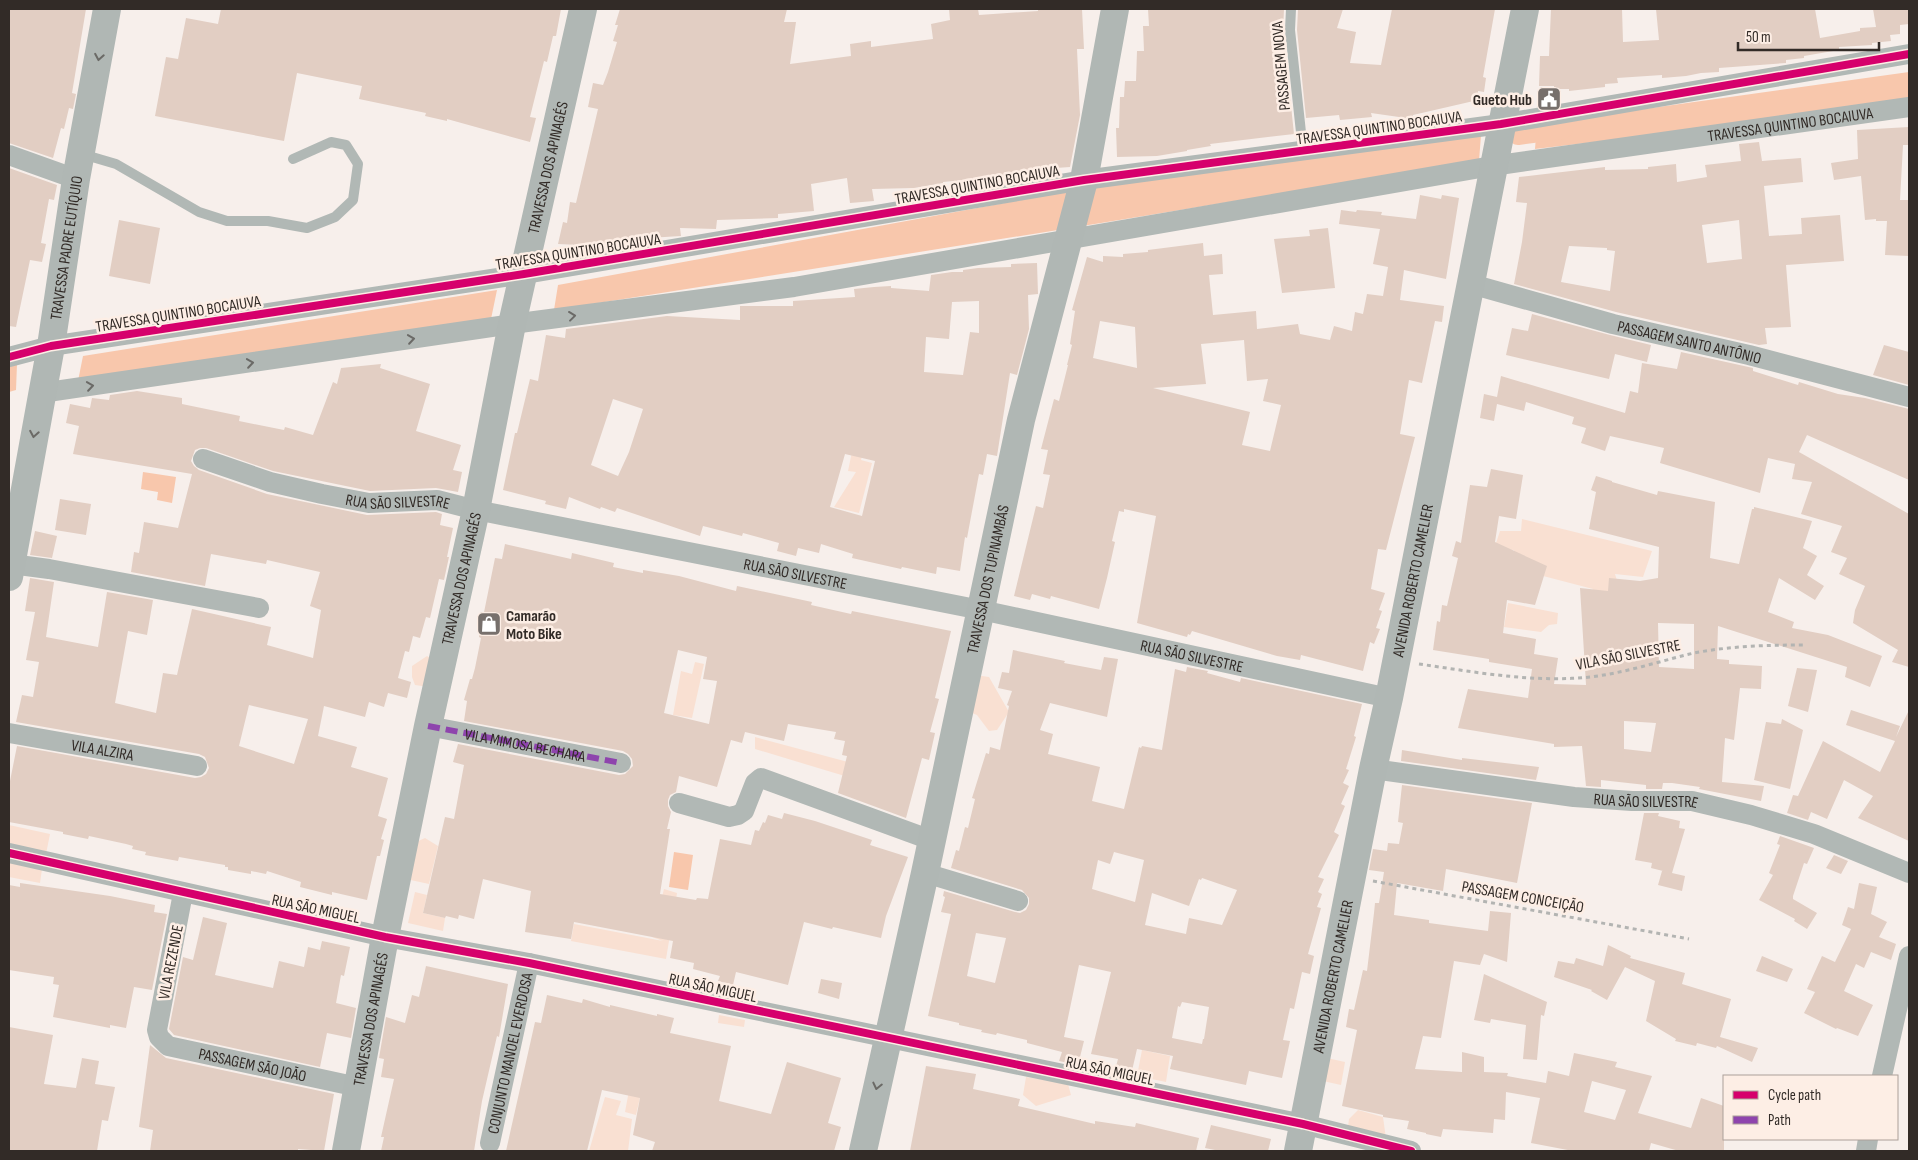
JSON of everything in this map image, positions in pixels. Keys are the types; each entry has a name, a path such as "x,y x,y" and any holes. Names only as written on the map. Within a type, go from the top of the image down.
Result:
{"street":[{"name":"TRAVESSA PADRE EUTÍQUIO","path":"10,570 51,346 79,167 107,9"},
{"name":"TRAVESSA DOS APINAGÉS","path":"346,1151 385,937 428,726 476,510 512,324 583,9"},
{"name":"TRAVESSA DOS TUPINAMBÁS","path":"863,1151 925,873 1021,420 1084,180 1115,9"},
{"name":"AVENIDA ROBERTO CAMELIER","path":"1298,1151 1373,769 1390,698 1524,9"},
{"name":"TRAVESSA QUINTINO BOCAIUVA","path":"9,356 51,346 524,274 1084,180 1501,124 1909,54"},
{"name":"TRAVESSA QUINTINO BOCAIUVA","path":"41,393 512,324 794,287 1492,166 1909,107"},
{"path":"9,155 79,167"},
{"name":"PASSAGEM SANTO ANTÔNIO","path":"1471,284 1613,324 1749,355 1909,397"},
{"name":"RUA SÃO SILVESTRE","path":"203,459 270,482 322,494 369,503 436,500 476,510 981,610 1390,698"},
{"path":"10,570 49,569 259,608"},
{"name":"VILA MIMOSA BECHARA","path":"428,726 621,763"},
{"name":"VILA ALZIRA","path":"9,733 197,766"},
{"name":"RUA SÃO SILVESTRE","path":"1373,769 1574,797 1632,801 1692,800 1814,834 1909,873"},
{"path":"679,802 729,817 738,815 744,811 756,783 761,778 931,840"},
{"name":"RUA SÃO MIGUEL","path":"9,854 385,937 529,963 1303,1124 1411,1151"},
{"path":"925,873 1018,901"},
{"name":"VILA REZENDE","path":"157,1030 184,893"},
{"path":"1882,1075 1909,956"},
{"name":"CONJUNTO MANOEL EVERDOSA","path":"490,1143 529,963"},
{"name":"PASSAGEM SÃO JOÃO","path":"157,1030 159,1037 168,1046 358,1087"}],"lane":[{"name":"PASSAGEM NOVA","path":"1291,9 1290,30 1303,151"},
{"path":"79,167 116,164 199,212 227,221 268,221 307,228 335,217 353,200 358,164 346,144 331,142 293,159"}],"shaded area":[{"path":"1909,72 1909,99 1730,126 1535,149 1537,124"},
{"path":"1481,135 1479,161 554,310 558,285 1070,191"},
{"path":"497,290 491,319 78,381 83,356"},
{"path":"17,364 16,390 9,392 9,366"},
{"path":"854,442 865,445 861,460 872,463 859,513 834,507 856,472 848,471"},
{"path":"143,472 176,477 172,503 157,500 158,492 141,489"},
{"path":"1522,519 1652,551 1643,577 1615,574 1621,594 1588,603 1593,589 1512,568 1514,550 1494,549 1500,531 1521,531"},
{"path":"1508,603 1558,613 1557,624 1549,625 1541,632 1504,627"},
{"path":"427,656 437,663 429,687 415,685 412,677 412,666"},
{"path":"695,662 704,664 692,718 673,715 681,671 692,674"},
{"path":"975,675 989,677 1009,712 997,730 989,731 977,715 967,711"},
{"path":"755,737 915,780 912,794 755,749"},
{"path":"9,825 50,834 46,854 9,846"},
{"path":"425,838 438,846 429,884 406,879 414,843"},
{"path":"674,852 693,855 688,890 669,887"},
{"path":"9,855 43,862 40,883 9,877"},
{"path":"664,889 677,893 666,959 571,941 574,924 663,941 652,937"},
{"path":"415,892 427,895 423,913 445,918 443,931 408,923"},
{"path":"719,1015 745,1020 744,1027 718,1023"},
{"path":"1142,1050 1170,1056 1166,1082 1137,1076"},
{"path":"1327,1058 1345,1062 1341,1085 1323,1081"},
{"path":"633,1069 646,1071 636,1115 625,1112"},
{"path":"1026,1077 1068,1084 1071,1095 1036,1106 1023,1095"},
{"path":"605,1097 621,1101 616,1115 632,1119 628,1151 589,1151"},
{"path":"1358,1110 1383,1117 1387,1146 1346,1141 1349,1119"}],"building":[{"path":"9,9 86,9 72,93 76,94 73,109 69,108 64,129 61,128 53,158 9,143"},
{"path":"221,9 561,9 556,36 553,36 547,62 544,61 530,117 536,118 530,142 447,119 447,121 425,116 426,113 359,99 362,86 297,73 284,141 155,116 166,57 178,59 186,18 218,24"},
{"path":"620,9 787,9 784,22 796,22 790,64 851,56 850,44 871,41 871,47 933,39 931,24 950,20 949,9 978,9 979,15 1038,11 1038,9 1082,9 1084,49 1077,49 1080,115 1070,167 1056,168 1056,171 943,182 914,188 872,189 874,201 850,203 847,178 811,184 814,211 778,214 778,218 717,220 716,229 680,228 681,236 648,238 604,245 603,249 578,250 579,245 558,244 563,222 567,223 570,202 576,203 598,109 588,107 593,83 603,85 608,72 617,42 613,41"},
{"path":"1148,9 1284,9 1283,31 1294,134 1210,144 1211,146 1157,156 1117,157 1116,128 1119,128 1120,97 1124,97 1125,81 1136,81 1137,51 1144,51 1143,26 1149,26"},
{"path":"1298,9 1343,9 1337,28 1356,32 1350,63 1381,65 1392,9 1495,9 1483,77 1486,78 1484,92 1478,91 1478,100 1413,115 1413,119 1371,113 1372,117 1340,120 1339,115 1306,118 1297,30"},
{"path":"1551,9 1622,9 1623,42 1659,40 1656,9 1815,9 1820,38 1860,31 1860,28 1876,27 1873,9 1909,9 1909,24 1900,25 1900,34 1890,35 1891,41 1872,43 1872,45 1839,47 1839,50 1786,60 1786,63 1719,68 1719,72 1686,76 1662,78 1662,75 1617,78 1618,83 1605,84 1605,87 1569,91 1569,89 1554,89 1554,86 1539,86 1540,56 1549,56"},
{"path":"1909,127 1909,145 1903,145 1900,200 1909,200 1909,256 1885,255 1887,221 1865,220 1861,176 1834,180 1831,163 1858,159 1857,130"},
{"path":"1759,142 1762,161 1801,158 1803,182 1764,186 1769,236 1802,234 1801,218 1840,215 1844,261 1786,265 1791,327 1765,328 1767,344 1759,345 1616,312 1514,284 1527,203 1516,202 1519,177 1605,167 1605,170 1648,169 1648,167 1676,164 1677,182 1707,177 1705,165 1741,161 1739,144","holes":["1739,220 1742,259 1707,263 1702,225","1569,246 1607,248 1607,250 1615,251 1610,291 1561,282"]},
{"path":"9,168 57,185 54,200 49,199 41,243 46,244 42,262 30,260 16,327 9,326"},
{"path":"1420,195 1441,199 1442,195 1459,198 1446,279 1404,270 1400,300 1444,306 1442,322 1435,321 1422,383 1409,380 1400,434 1415,437 1386,550 1378,549 1371,589 1385,593 1379,610 1382,611 1376,628 1380,629 1374,644 1370,642 1363,671 1301,655 1300,660 1277,656 1192,631 1187,637 1137,623 1156,516 1124,509 1124,512 1119,511 1112,541 1115,542 1099,609 1051,596 1050,599 1032,594 1030,600 1014,596 1036,506 1043,508 1050,475 1043,474 1048,450 1041,449 1054,399 1059,401 1068,365 1075,311 1072,310 1087,257 1103,262 1103,256 1123,257 1123,254 1203,243 1204,256 1222,254 1223,274 1209,275 1213,315 1256,311 1257,329 1298,324 1300,334 1330,340 1334,326 1352,331 1355,312 1363,314 1367,294 1383,296 1388,267 1373,264 1380,229 1339,224 1341,210 1382,212 1381,215 1416,219","holes":["1100,321 1135,327 1137,368 1093,358","1244,340 1247,381 1268,379 1263,401 1281,405 1270,451 1242,445 1250,412 1153,388 1206,384 1201,344"]},
{"path":"119,220 160,228 150,284 109,276"},
{"path":"1328,228 1335,288 1282,293 1274,239 1310,236 1309,230"},
{"path":"1037,263 1038,294 1028,295 1029,329 1017,375 1010,373 997,456 987,454 983,475 979,474 967,538 965,537 960,571 937,567 936,574 902,567 901,569 852,558 853,554 821,544 819,553 798,548 796,556 777,551 779,543 743,533 742,536 703,526 700,536 617,508 615,512 601,507 600,509 569,497 566,509 545,504 546,501 503,490 515,433 517,433 530,379 538,381 546,335 565,338 566,329 667,316 740,320 740,306 793,306 793,301 855,297 854,289 874,287 891,286 891,288 929,291 931,275 963,272 963,270 978,268 1011,267 1011,264","holes":["979,301 979,333 970,332 963,375 924,372 926,337 949,339 952,302","613,399 643,409 629,452 618,476 591,465","845,454 875,461 862,516 830,507"]},
{"path":"1532,314 1651,345 1647,362 1615,354 1609,379 1506,355 1512,328 1528,331"},
{"path":"1884,345 1909,352 1909,385 1873,375"},
{"path":"1681,352 1753,368 1753,371 1798,385 1799,382 1838,394 1865,398 1909,409 1909,480 1807,435 1799,452 1909,514 1909,667 1892,662 1898,650 1853,623 1855,610 1865,586 1839,574 1847,558 1831,552 1842,526 1801,514 1812,482 1792,479 1795,464 1768,458 1760,493 1660,463 1664,448 1610,436 1605,451 1581,443 1586,428 1572,424 1574,417 1526,402 1524,411 1497,404 1494,421 1480,418 1484,394 1497,397 1501,376 1625,413 1630,391 1638,393 1642,363 1677,369"},
{"path":"381,364 380,368 430,384 416,431 461,445 453,470 462,472 458,492 436,488 370,491 273,471 206,448 195,450 191,461 199,470 267,494 367,515 436,512 442,514 440,525 453,528 444,580 439,579 430,618 426,617 420,638 413,636 409,652 405,651 398,678 411,682 407,698 388,693 384,707 369,702 365,717 324,706 318,736 357,747 351,767 388,778 378,816 387,819 381,839 384,840 380,856 377,856 367,900 332,892 332,895 300,887 301,882 267,871 266,874 251,871 251,874 228,870 228,867 225,867 225,865 179,857 178,861 145,855 146,852 132,849 133,846 126,844 89,836 88,839 63,834 63,832 9,822 9,786 17,746 195,778 206,774 209,768 205,757 199,754 16,722 22,695 33,697 39,662 26,660 35,612 25,611 30,578 54,582 46,637 98,647 107,592 153,600 147,635 128,631 115,703 156,713 163,673 177,675 192,609 271,627 267,645 313,658 321,610 310,606 320,572 267,560 266,564 211,554 205,586 131,572 134,552 139,553 144,522 178,528 192,474 73,454 79,426 66,423 70,404 90,408 92,398 109,400 110,395 137,391 182,398 182,404 240,416 239,421 284,430 285,427 313,435 333,382 337,384 341,368","holes":["249,705 308,719 294,764 239,746"]},
{"path":"1491,469 1523,475 1516,519 1499,516 1495,542 1547,566 1535,605 1507,600 1503,633 1536,639 1534,654 1558,658 1554,684 1586,685 1580,588 1608,591 1609,578 1640,581 1658,578 1659,547 1589,529 1596,492 1591,490 1596,476 1657,495 1658,491 1715,502 1710,558 1739,564 1754,507 1812,521 1803,548 1817,556 1807,575 1824,586 1815,600 1779,578 1768,612 1794,622 1792,628 1828,635 1882,656 1870,687 1845,677 1847,667 1718,626 1717,659 1729,660 1729,664 1762,666 1761,689 1740,688 1734,740 1725,738 1722,782 1764,786 1761,801 1699,789 1700,787 1672,783 1663,783 1662,789 1646,789 1646,785 1601,780 1601,787 1586,786 1582,746 1554,747 1554,744 1458,728 1468,689 1528,698 1532,669 1489,662 1489,659 1433,650 1437,621 1440,622 1442,605 1447,606 1458,558 1452,556 1456,541 1461,543 1470,485 1487,487","holes":["1658,623 1694,624 1694,669 1659,667","1624,721 1656,723 1651,752 1624,749"]},
{"path":"60,499 91,504 86,535 55,530"},
{"path":"35,531 57,536 52,558 30,555"},
{"path":"505,544 571,559 572,553 614,563 613,567 643,573 643,570 679,576 736,591 737,586 812,602 811,605 851,614 852,611 951,631 935,698 939,699 930,732 935,733 929,760 922,758 906,818 838,793 847,756 842,755 845,741 834,739 836,732 788,724 784,741 745,732 742,743 731,740 717,787 679,776 676,792 670,795 668,800 671,812 667,829 670,829 660,894 696,900 697,898 708,899 720,839 751,845 755,830 759,831 768,815 782,819 784,813 872,840 870,845 908,857 886,916 881,938 804,922 788,985 736,972 733,985 718,981 720,976 693,969 694,963 670,958 673,941 574,922 571,939 525,932 531,891 483,879 474,919 459,915 458,919 446,916 445,918 423,913 445,817 454,819 464,765 453,762 458,744 619,775 625,774 633,766 632,759 623,751 464,721 467,701 464,700 475,668 481,638 479,637 495,558 502,559","holes":["678,650 707,657 703,679 717,681 709,724 664,713"]},
{"path":"1013,650 1101,670 1104,657 1118,659 1107,717 1050,703 1040,730 1053,734 1048,754 1100,767 1092,801 1124,809 1139,747 1162,750 1175,669 1186,672 1187,667 1208,671 1207,673 1240,682 1241,678 1362,704 1354,736 1356,737 1346,769 1349,770 1343,783 1349,786 1341,804 1345,806 1334,832 1339,835 1318,877 1324,879 1318,892 1322,894 1317,907 1321,908 1308,954 1314,956 1310,974 1302,972 1294,1009 1290,1008 1283,1040 1290,1041 1282,1078 1249,1071 1246,1085 1170,1069 1173,1056 1137,1049 1131,1075 1115,1070 1118,1059 1091,1054 1111,972 1079,965 1064,1037 1084,1041 1078,1065 1059,1061 1062,1052 1027,1043 1027,1040 997,1033 996,1035 981,1032 982,1030 959,1025 959,1023 928,1016 951,914 941,912 945,897 943,896 944,891 1020,913 1026,910 1029,904 1029,898 1022,890 951,868 956,850 959,851 965,827 968,828 975,799 972,798 986,753 989,754 990,747 1000,750 1009,706 1007,705 1012,691 998,688 1002,672 1009,673","holes":["1114,852 1144,860 1135,902 1092,889 1098,860 1110,864","1202,878 1237,890 1222,925 1189,918 1186,934 1145,925 1152,893 1189,906 1199,879 1201,880","976,933 1006,938 995,983 967,976","1182,1002 1209,1007 1202,1044 1172,1038 1178,1006 1180,1007"]},
{"path":"1797,668 1817,670 1808,712 1788,706"},
{"path":"1851,710 1900,726 1896,737 1909,710 1909,841 1858,818 1873,796 1844,780 1827,819 1811,812 1808,820 1787,813 1793,795 1798,796 1823,741 1880,772 1895,741 1846,725"},
{"path":"1782,719 1803,730 1790,789 1754,780 1766,722 1781,724"},
{"path":"1402,750 1462,760 1462,758 1539,767 1536,780 1401,761"},
{"path":"1402,785 1532,803 1517,883 1446,869 1443,891 1397,883 1394,915 1429,920 1429,923 1488,931 1490,911 1511,913 1507,962 1484,954 1480,965 1454,961 1441,1038 1423,1036 1415,1069 1462,1072 1462,1052 1484,1057 1484,1072 1508,1073 1507,1076 1546,1083 1548,1071 1569,1076 1574,1053 1617,1062 1615,1067 1652,1076 1638,1113 1691,1128 1701,1098 1723,1106 1724,1151 1679,1151 1651,1143 1649,1151 1573,1151 1531,1143 1540,1098 1506,1092 1505,1120 1494,1119 1493,1133 1443,1129 1441,1137 1407,1129 1409,1121 1383,1117 1383,1115 1342,1106 1357,1030 1346,1027 1349,1009 1354,1010 1363,970 1367,971 1375,903 1379,903 1384,872 1369,870 1373,849 1387,851 1388,843 1399,844 1403,823 1398,822","holes":["1592,1081 1626,1090 1615,1120 1584,1112"]},
{"path":"1644,813 1659,813 1658,816 1680,821 1679,828 1685,829 1672,873 1685,876 1682,891 1658,885 1663,871 1651,868 1652,863 1635,860"},
{"path":"1780,836 1814,848 1807,864 1804,863 1793,896 1793,899 1817,913 1807,929 1794,921 1795,919 1759,900 1773,875 1769,873 1780,845 1777,844"},
{"path":"1834,855 1848,861 1841,874 1826,868"},
{"path":"20,883 110,896 155,905 154,912 167,914 152,990 134,987 126,1028 110,1025 110,1028 53,1017 59,985 53,984 54,977 9,970 9,885 20,887"},
{"path":"1859,883 1877,887 1871,914 1887,922 1879,937 1896,944 1891,960 1871,952 1864,968 1856,964 1844,991 1873,1005 1858,1036 1836,1029 1804,1013 1815,992 1807,989 1822,956 1835,962 1851,929 1842,925 1848,907 1854,909"},
{"path":"203,917 227,923 215,975 273,988 279,961 304,967 308,947 320,950 322,941 350,947 344,976 341,975 336,1003 356,1008 351,1038 327,1033 320,1067 174,1035 169,1029 183,957 193,960"},
{"path":"1608,945 1631,956 1630,958 1685,973 1682,984 1731,999 1720,1037 1758,1048 1752,1062 1717,1046 1716,1048 1697,1043 1696,1046 1675,1041 1676,1039 1646,1021 1655,981 1625,967 1607,1000 1592,990 1554,977 1558,961 1574,964 1576,958 1603,966"},
{"path":"1762,956 1793,969 1787,982 1756,971"},
{"path":"426,966 508,984 499,1037 497,1036 482,1101 474,1151 381,1151 384,1137 381,1137 394,1079 381,1077 384,1059 379,1058 386,1017 405,1023 412,995 419,997"},
{"path":"1484,974 1547,1002 1544,1016 1541,1015 1537,1060 1523,1059 1526,1025 1491,1019 1490,1023 1474,1020"},
{"path":"821,979 842,983 839,999 818,993"},
{"path":"547,995 582,1003 583,999 610,1007 610,1005 674,1018 670,1033 731,1046 719,1101 771,1114 787,1062 841,1078 828,1123 841,1127 834,1151 652,1151 655,1142 633,1135 640,1098 602,1090 587,1151 506,1151 535,1022 541,1023"},
{"path":"9,1027 53,1035 44,1084 76,1088 82,1058 99,1061 95,1084 115,1087 108,1121 102,1120 97,1151 9,1151"},
{"path":"150,1045 166,1058 334,1094 324,1151 298,1149 298,1151 150,1151 153,1130 139,1127"},
{"path":"926,1066 976,1074 973,1089 1020,1099 1018,1106 1095,1124 1095,1121 1135,1127 1136,1123 1199,1138 1196,1151 910,1151"},
{"path":"1211,1125 1271,1139 1268,1151 1220,1151 1205,1148"}],"waterway":[{"path":"1518,135 1563,129"}],"marked path":[{"path":"428,726 621,763"}],"cycle path":[{"path":"9,357 51,346 524,274 1084,180 1501,124 1909,54"},
{"path":"9,853 385,937 529,963 1303,1124 1411,1151"}],"place":[{"name":"Gueto Hub","path":"1549,99"},
{"name":"Camarão Moto Bike","path":"489,624"}]}
